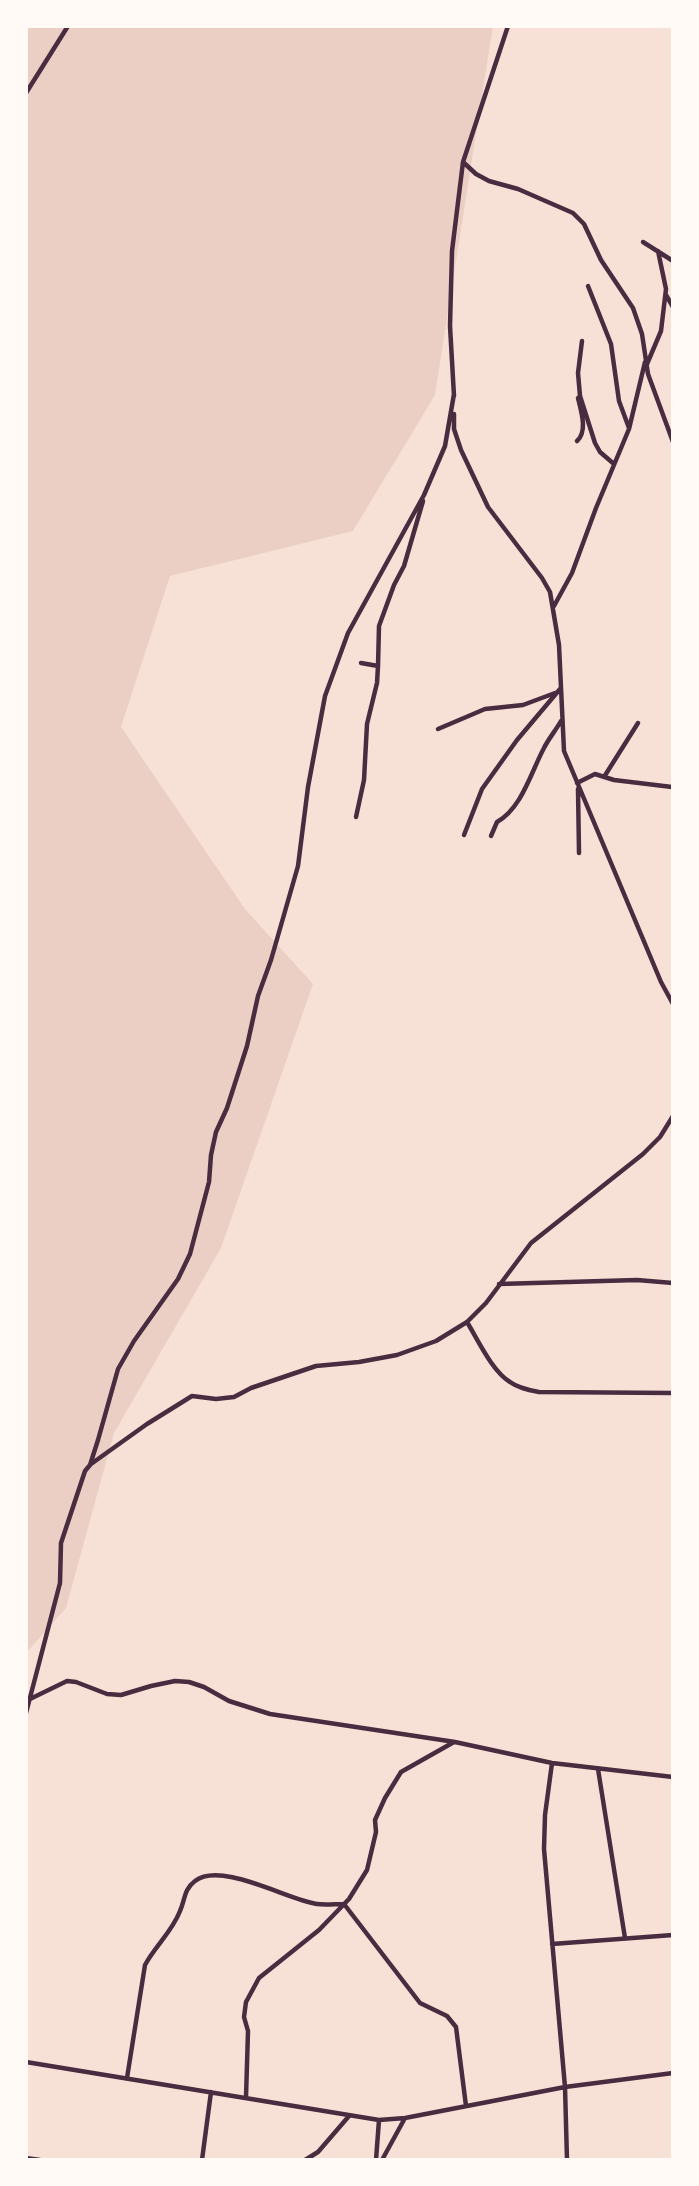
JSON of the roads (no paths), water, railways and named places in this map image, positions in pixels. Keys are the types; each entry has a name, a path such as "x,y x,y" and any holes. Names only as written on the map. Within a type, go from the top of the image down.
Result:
{"street":[{"path":"26,93 68,26"},
{"path":"508,26 463,162 452,251 450,326 454,428 461,450 488,507 542,578 550,592 554,606 559,645 561,721 564,751 661,982 673,1004"},
{"path":"463,162 476,174 489,181 518,189 579,216 601,260 633,308 642,334 646,366 673,442"},
{"path":"643,242 673,261"},
{"path":"646,366 661,331 665,294 658,252"},
{"path":"588,286 611,344 619,401 629,429"},
{"path":"665,294 673,307"},
{"path":"582,341 578,373 580,396 594,443 600,452 614,464"},
{"path":"554,606 572,573 629,429 646,360"},
{"path":"90,1465 118,1369 134,1341 178,1280 198,1231 209,1182 211,1156 216,1132 227,1108 247,1046 258,996 271,960 298,866 308,787 324,696 348,633 424,495 445,446 454,394"},
{"path":"577,441 583,429 578,398 580,396"},
{"path":"356,817 364,780 367,724 377,683 379,626 394,585 404,566 424,495"},
{"path":"361,663 378,666"},
{"path":"464,835 482,789 517,740 560,688"},
{"path":"438,729 485,709 522,705 556,693"},
{"path":"491,836 496,822 505,818 522,794 545,747 561,721"},
{"path":"604,777 638,723"},
{"path":"577,784 595,774 614,780 672,787"},
{"path":"577,784 579,853"},
{"path":"26,1713 60,1583 61,1543 85,1471 90,1465 146,1424 192,1396 216,1399 234,1397 250,1388 316,1366 359,1362 397,1355 436,1341 467,1322 486,1303 531,1243 643,1154 660,1137 673,1116"},
{"path":"499,1284 637,1280 673,1284"},
{"path":"467,1322 497,1369 509,1382 524,1389 539,1392 673,1393"},
{"path":"30,1699 67,1681 76,1682 107,1694 121,1695 159,1684 175,1681 189,1682 204,1687 229,1701 270,1714 455,1742 552,1763 673,1777"},
{"path":"246,2097 248,2031 244,2017 246,2002 259,1978 319,1930 344,1904 367,1870 376,1832 375,1820 385,1798 401,1772 455,1742"},
{"path":"552,1763 544,1849 566,2087 566,2160"},
{"path":"598,1769 625,1938"},
{"path":"127,2078 145,1965 153,1950 168,1935 181,1910 184,1894 196,1880 216,1875 258,1884 317,1904 344,1904"},
{"path":"344,1904 420,2003 447,2016 456,2027 466,2106"},
{"path":"552,1944 673,1935"},
{"path":"26,2062 379,2120 405,2118 566,2087 673,2073"},
{"path":"202,2160 211,2092"},
{"path":"305,2160 318,2152 349,2116"},
{"path":"382,2160 405,2118"},
{"path":"376,2160 379,2120"},
{"path":"26,2158 40,2160"}]}
